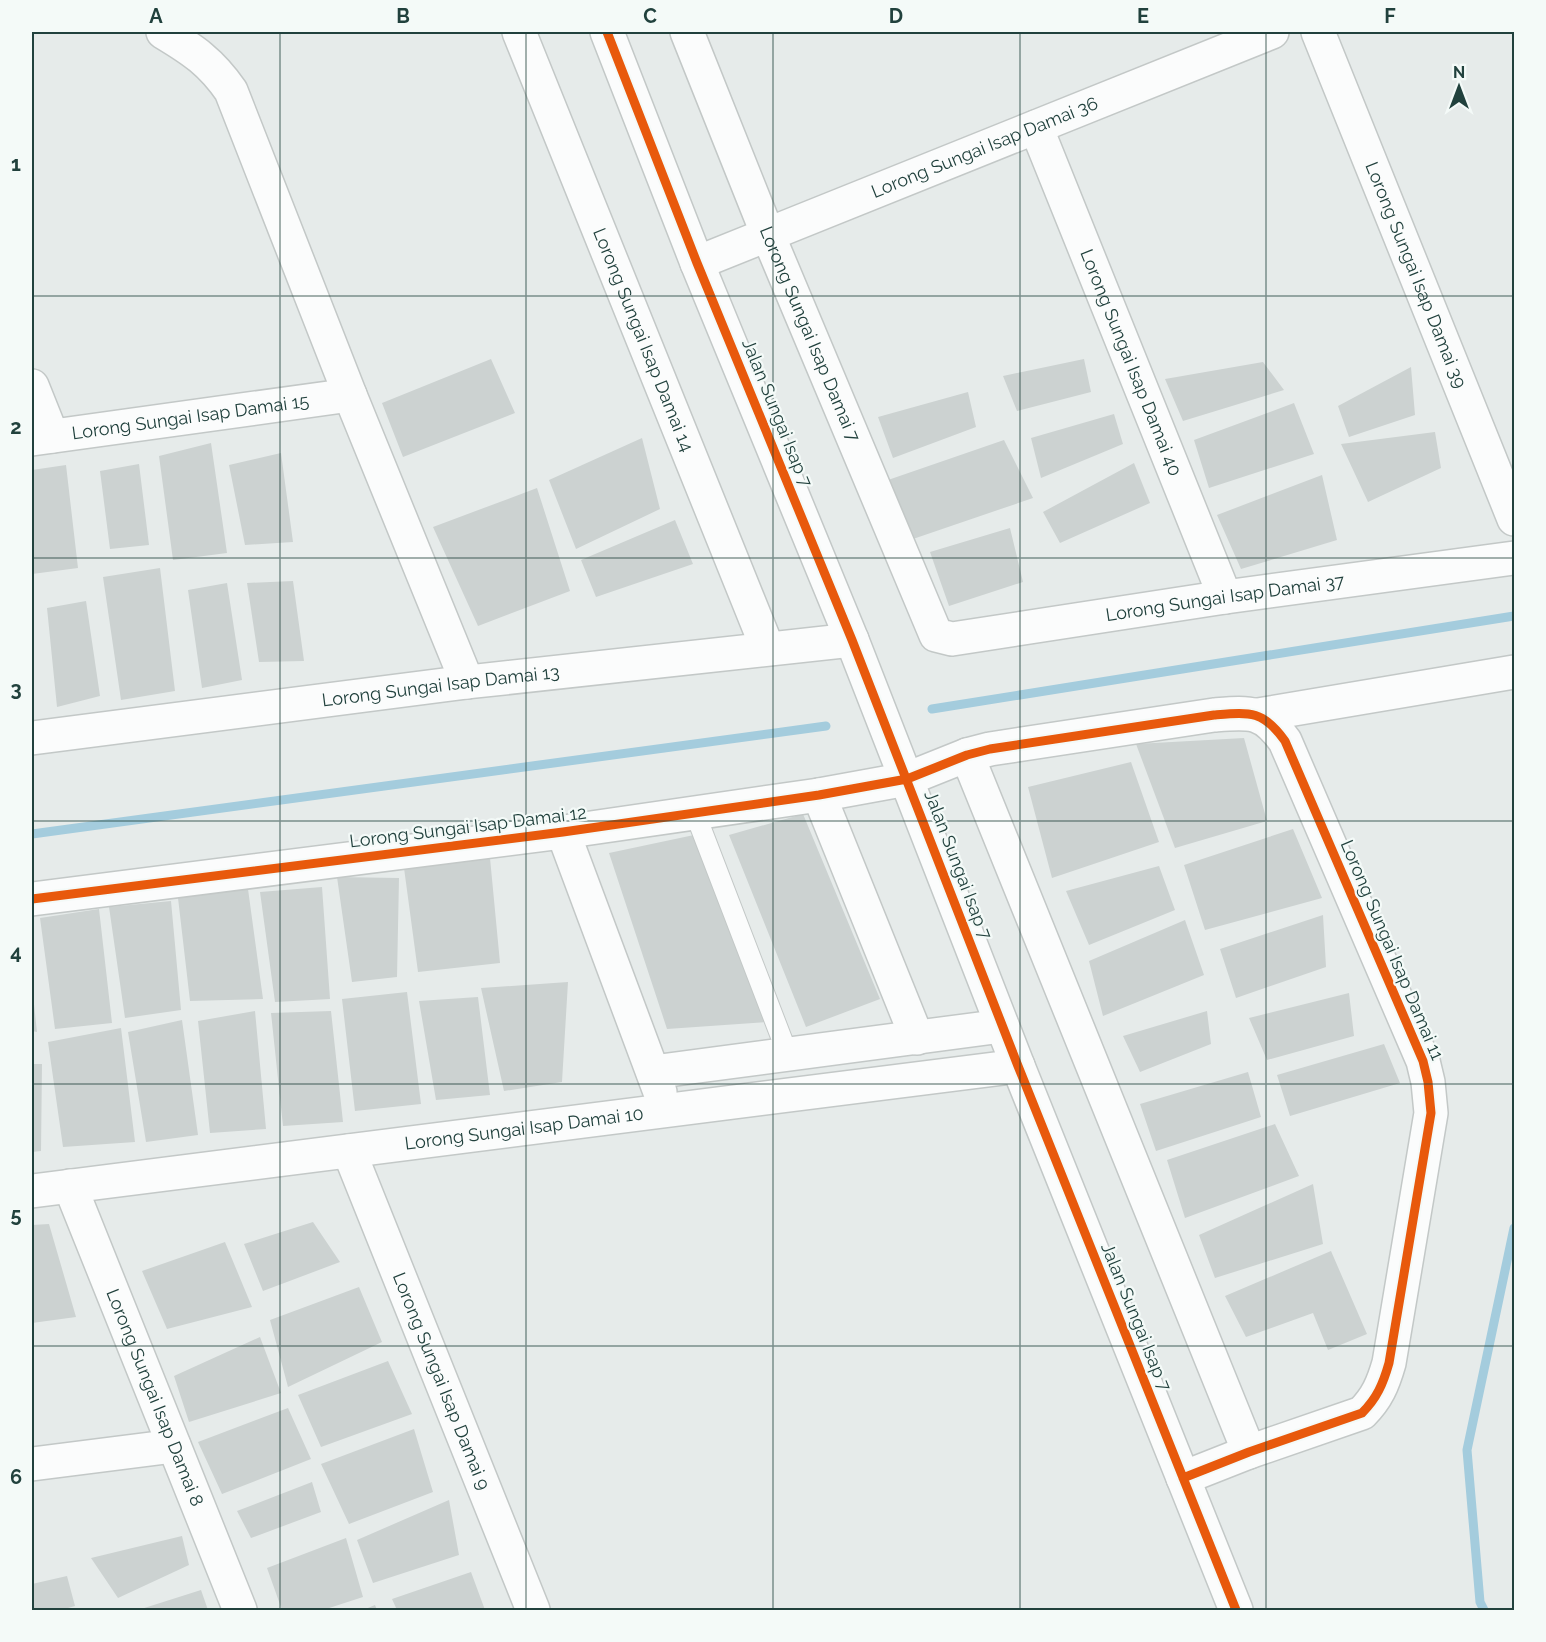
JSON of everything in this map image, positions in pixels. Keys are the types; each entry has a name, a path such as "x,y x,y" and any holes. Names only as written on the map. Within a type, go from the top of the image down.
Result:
{"street":[{"path":"163,32 216,69 231,91 350,395 467,682"},
{"name":"Lorong Sungai Isap Damai 14","path":"519,32 767,648"},
{"name":"Jalan Sungai Isap 7","path":"607,32 697,263 852,640 1002,1026 1236,1611"},
{"name":"Lorong Sungai Isap Damai 7","path":"687,32 768,235 936,635"},
{"name":"Lorong Sungai Isap Damai 36","path":"697,263 1272,32"},
{"name":"Lorong Sungai Isap Damai 39","path":"1318,32 1515,519"},
{"name":"Lorong Sungai Isap Damai 40","path":"1036,127 1225,597"},
{"path":"32,386 42,437"},
{"name":"Lorong Sungai Isap Damai 15","path":"42,437 350,395"},
{"name":"Lorong Sungai Isap Damai 37","path":"936,635 952,639 1225,597 1515,558"},
{"name":"Lorong Sungai Isap Damai 13","path":"32,738 467,682 852,640"},
{"path":"907,779 967,754 990,749 1214,715 1240,713 1258,715 1515,672"},
{"name":"Lorong Sungai Isap Damai 11","path":"1183,1478 1249,1452 1362,1413 1374,1401 1383,1384 1396,1330 1431,1113 1423,1061 1286,741 1273,724 1258,715"},
{"path":"967,754 1249,1452"},
{"name":"Lorong Sungai Isap Damai 12","path":"32,899 563,832 819,795 907,779"},
{"path":"819,795 917,1038"},
{"path":"563,832 667,1110"},
{"path":"653,1072 1002,1026"},
{"name":"Lorong Sungai Isap Damai 10","path":"32,1191 1018,1066"},
{"name":"Lorong Sungai Isap Damai 9","path":"349,1151 533,1611"},
{"name":"Lorong Sungai Isap Damai 8","path":"70,1186 240,1611"},
{"path":"32,1464 174,1446"}],"lane":[{"path":"695,813 788,1055"}],"building":[{"path":"491,359 515,413 403,457 382,403"},
{"path":"1084,359 1091,392 1017,411 1003,376"},
{"path":"1263,362 1284,390 1183,421 1165,379"},
{"path":"1411,367 1415,415 1349,437 1338,406"},
{"path":"968,392 976,427 893,458 878,417"},
{"path":"1294,403 1314,454 1209,488 1194,440"},
{"path":"1114,414 1123,444 1041,478 1031,438"},
{"path":"1435,432 1441,468 1368,502 1341,444"},
{"path":"642,438 660,509 576,549 549,480"},
{"path":"1004,440 1033,498 913,539 888,480"},
{"path":"211,443 227,553 173,560 159,456"},
{"path":"281,453 293,542 245,545 229,465"},
{"path":"1134,463 1150,503 1060,543 1043,512"},
{"path":"139,464 149,545 110,549 100,471"},
{"path":"66,465 78,568 32,574 32,470"},
{"path":"1322,475 1337,540 1241,569 1217,515"},
{"path":"537,488 570,591 478,626 433,527"},
{"path":"675,520 693,564 596,597 581,560"},
{"path":"1010,528 1023,582 949,606 930,552"},
{"path":"160,568 175,691 121,700 103,577"},
{"path":"293,581 304,661 259,662 247,583"},
{"path":"227,583 242,680 202,688 188,590"},
{"path":"86,601 100,696 57,707 47,608"},
{"path":"1244,738 1267,821 1175,848 1136,744"},
{"path":"1131,762 1159,842 1052,878 1028,787"},
{"path":"803,814 880,999 806,1027 729,835"},
{"path":"1293,829 1322,898 1205,930 1184,865"},
{"path":"694,835 766,1022 667,1029 609,853"},
{"path":"490,858 500,963 418,972 404,868"},
{"path":"1159,866 1175,910 1089,945 1066,891"},
{"path":"337,877 399,878 397,977 352,982"},
{"path":"322,887 330,999 275,1002 260,892"},
{"path":"248,889 263,999 190,1001 178,898"},
{"path":"171,901 181,1010 125,1018 109,907"},
{"path":"99,909 112,1023 55,1029 40,918"},
{"path":"1323,915 1326,967 1236,998 1220,949"},
{"path":"1185,920 1204,975 1103,1016 1089,961"},
{"path":"568,982 562,1082 504,1091 481,988"},
{"path":"407,992 421,1104 355,1111 342,999"},
{"path":"1349,993 1354,1036 1267,1060 1249,1018"},
{"path":"33,995 37,1032 32,1031"},
{"path":"478,997 490,1095 436,1100 419,1001"},
{"path":"255,1011 266,1129 210,1133 198,1021"},
{"path":"331,1011 343,1122 283,1126 271,1013"},
{"path":"1207,1011 1211,1044 1140,1072 1123,1036"},
{"path":"182,1020 198,1135 146,1142 128,1032"},
{"path":"121,1028 135,1142 63,1147 48,1042"},
{"path":"1384,1044 1400,1083 1290,1116 1277,1075"},
{"path":"32,1064 42,1064 41,1151 32,1152"},
{"path":"1248,1072 1261,1117 1156,1151 1140,1104"},
{"path":"1275,1124 1299,1176 1185,1218 1167,1160"},
{"path":"1313,1184 1323,1244 1215,1278 1199,1235"},
{"path":"313,1222 340,1262 263,1291 244,1244"},
{"path":"49,1224 76,1317 32,1323 32,1225"},
{"path":"225,1242 252,1307 167,1329 142,1271"},
{"path":"1331,1251 1367,1334 1328,1350 1313,1313 1246,1337 1225,1296"},
{"path":"359,1287 382,1342 288,1387 270,1320"},
{"path":"260,1337 281,1393 189,1422 174,1376"},
{"path":"388,1361 412,1414 321,1447 298,1395"},
{"path":"288,1408 311,1459 222,1494 198,1442"},
{"path":"414,1429 433,1492 349,1524 321,1464"},
{"path":"312,1482 321,1512 251,1538 237,1511"},
{"path":"449,1500 459,1555 373,1583 357,1540"},
{"path":"182,1536 189,1565 118,1598 91,1558"},
{"path":"346,1538 363,1597 323,1610 282,1610 267,1568"},
{"path":"471,1572 485,1610 397,1610 392,1599"},
{"path":"67,1576 75,1606 61,1610 32,1610 32,1584"},
{"path":"201,1590 208,1610 138,1610"},
{"path":"375,1605 377,1610 363,1610"}],"waterway":[{"path":"932,709 1514,616"},
{"path":"32,834 826,726"},
{"path":"1484,1610 1480,1602 1467,1450 1514,1228"}],"cycle path":[{"path":"607,32 697,263 852,640 1018,1066 1236,1610"},
{"path":"32,899 563,832 819,795 907,779 967,755 990,749 1214,715 1237,713 1262,718 1270,723 1285,741 1423,1061 1431,1113 1389,1363 1382,1384 1372,1402 1362,1413 1249,1452 1183,1478"}]}
